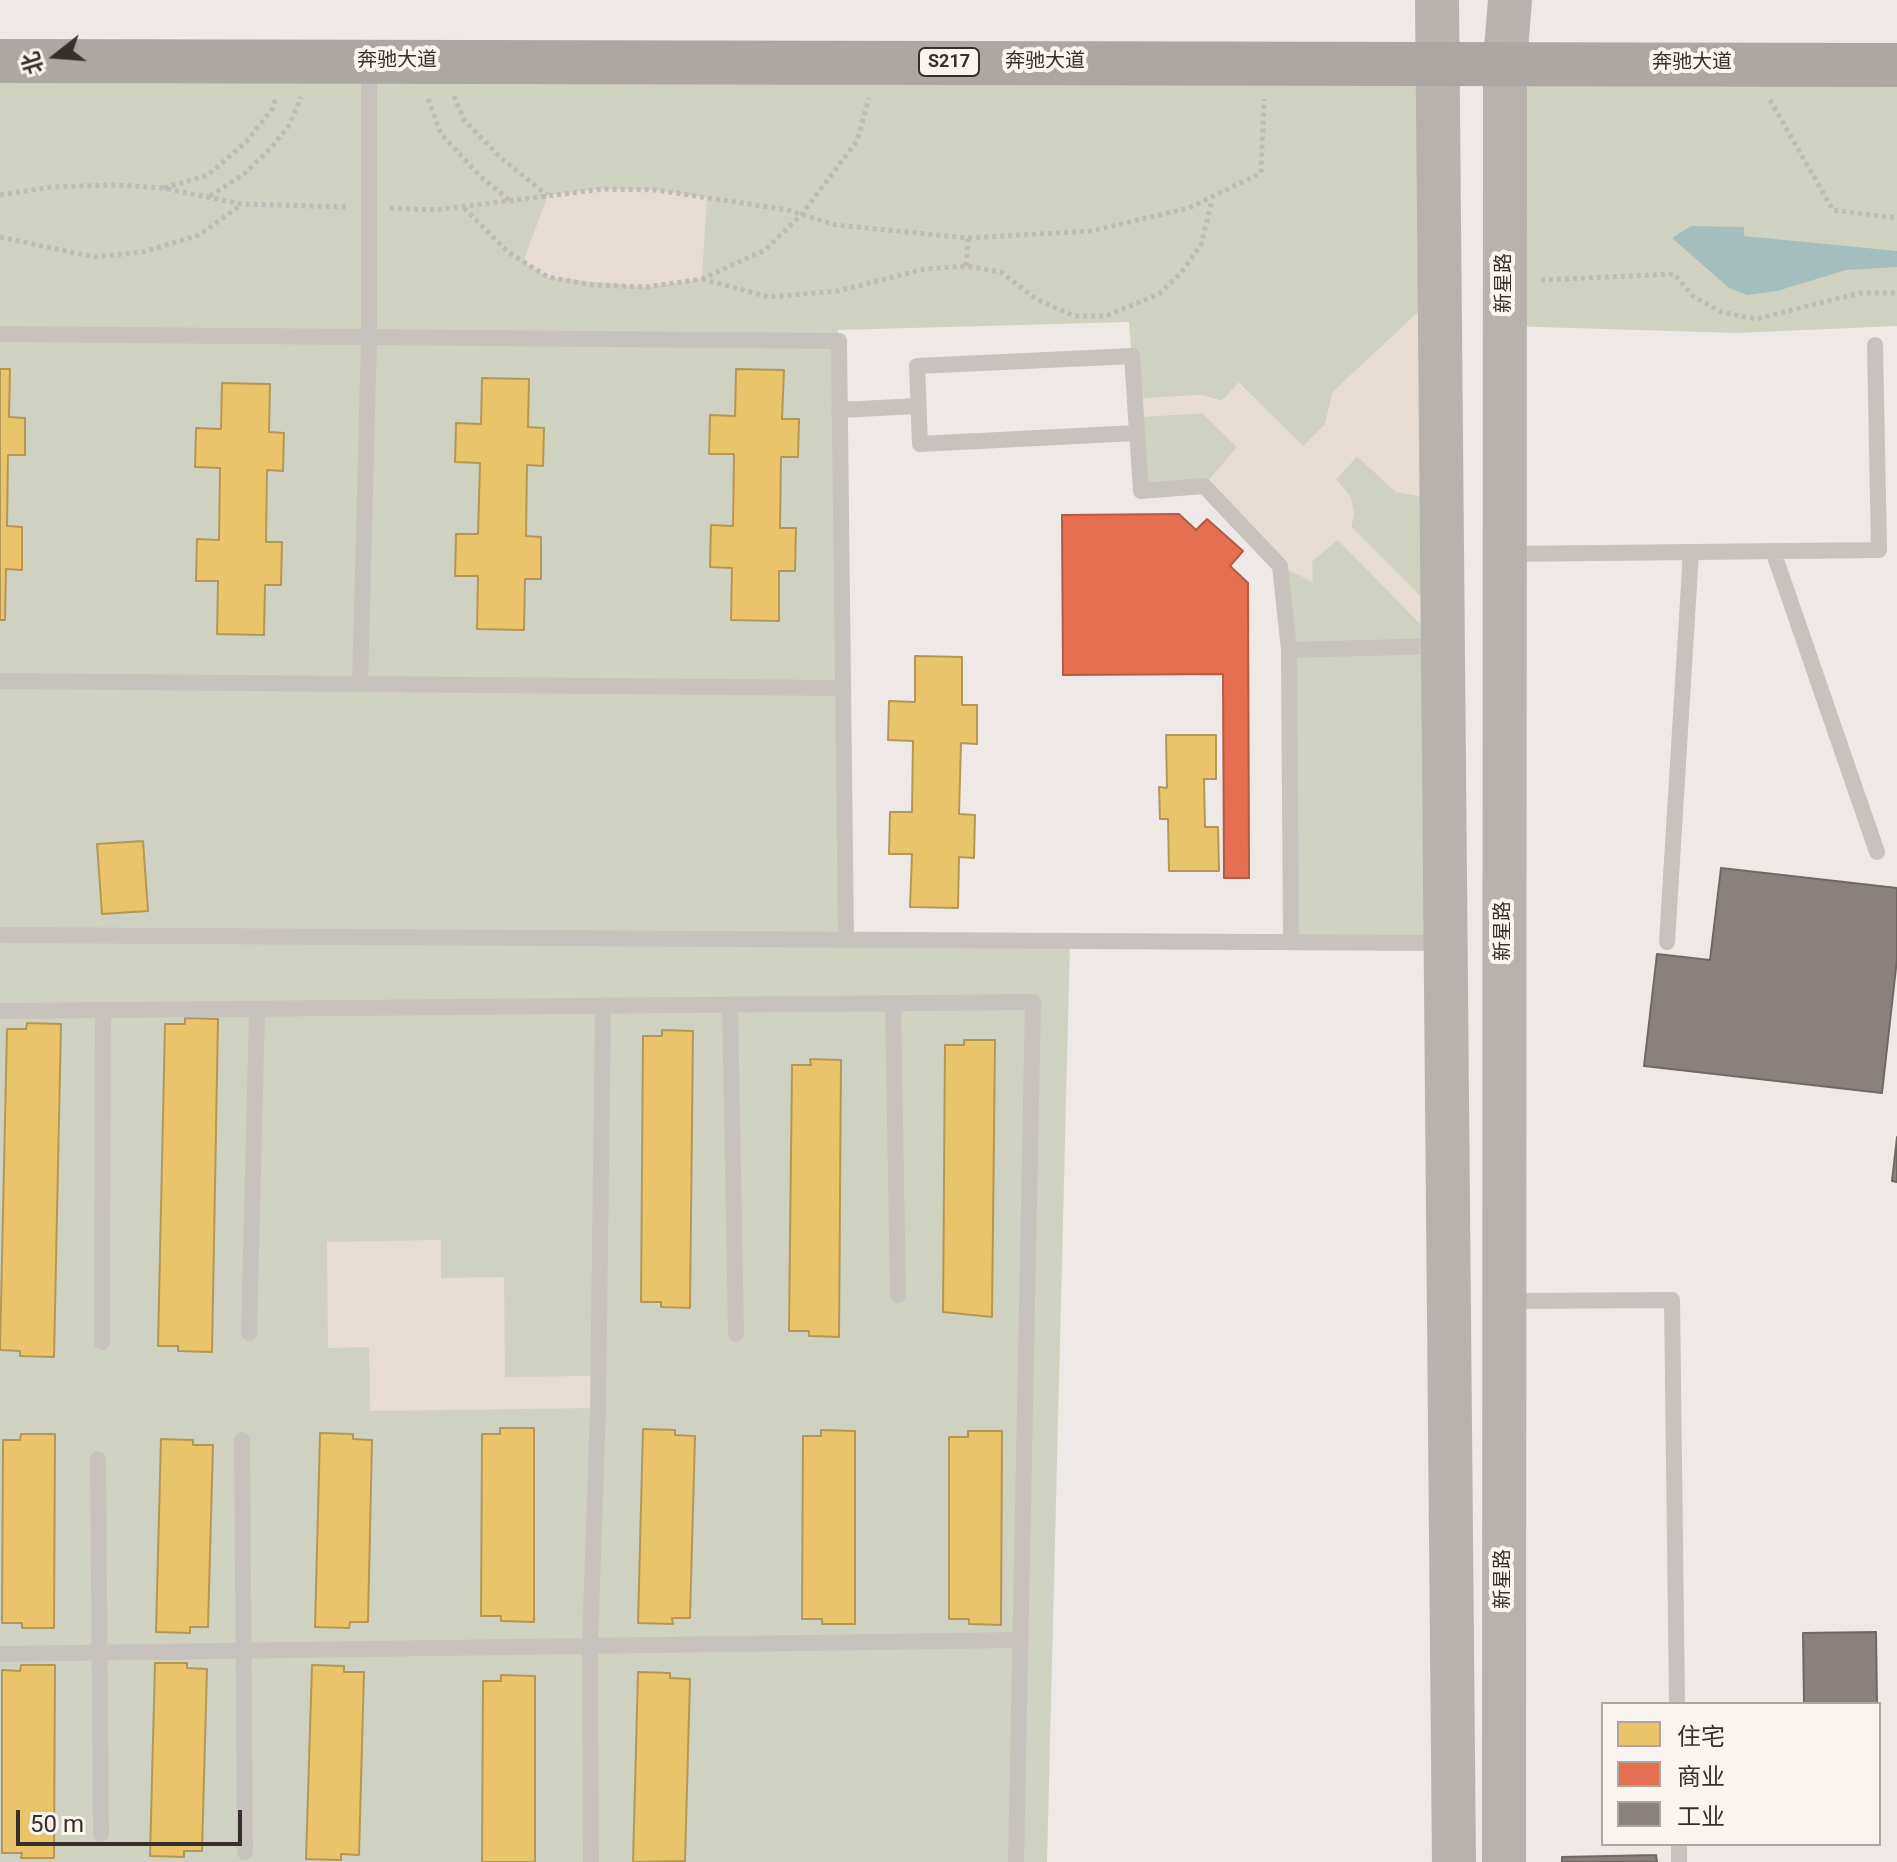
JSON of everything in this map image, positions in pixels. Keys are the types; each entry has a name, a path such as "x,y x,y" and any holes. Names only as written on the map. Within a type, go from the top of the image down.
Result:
{"main road":[{"path":"1437,0 1454,1862"},
{"name":"新星路","path":"1504,1862 1505,62 1510,0"},
{"name":"奔驰大道","path":"0,61 1897,65"}],"lane":[{"path":"360,684 369,337 369,61"},
{"path":"0,334 839,341 846,940"},
{"path":"1505,555 1879,550 1875,345"},
{"path":"1137,433 920,444 917,366 1132,356 1141,491 1204,486 1280,566 1289,650 1291,942"},
{"path":"839,410 918,406"},
{"path":"1773,551 1877,852"},
{"path":"1667,942 1691,552"},
{"path":"1289,650 1443,646"},
{"path":"0,681 843,688"},
{"path":"0,935 1445,943"},
{"path":"0,1011 1033,1002 1016,1862"},
{"path":"893,1003 898,1295"},
{"path":"591,1862 590,1646 598,1408 603,1005"},
{"path":"730,1005 736,1334"},
{"path":"249,1333 257,1009"},
{"path":"102,1342 103,1010"},
{"path":"1504,1301 1672,1300 1677,1702"},
{"path":"242,1440 245,1852"},
{"path":"98,1459 101,1834"},
{"path":"0,1654 1020,1640"}],"path":[{"path":"163,188 208,175 246,142 273,108 300,61"},
{"path":"209,196 244,174 290,124 300,61"},
{"path":"427,61 464,120 501,158 548,195"},
{"path":"427,61 441,134 479,175 511,201"},
{"path":"463,208 508,252 548,277 592,285 646,287 702,279 765,250 802,214 857,141 880,61"},
{"path":"0,195 52,187 163,188 242,204 435,210 602,189 656,190 802,214 836,225 968,238 1091,231 1212,199 1261,173 1265,62"},
{"path":"1749,64 1833,210 1897,218"},
{"path":"702,279 769,297 838,291 924,269 966,266 1001,272 1036,299 1074,316 1106,316 1159,294 1180,274 1201,245 1212,199"},
{"path":"0,237 94,257 143,252 199,235 242,204"},
{"path":"966,266 968,238"},
{"path":"1505,281 1674,274 1693,296 1721,312 1756,319 1860,293 1897,293"}],"green space":[{"path":"0,61 1437,62 1439,293 1333,392 1325,425 1303,447 1239,383 1222,401 1201,395 1135,399 1129,322 838,330 846,940 1070,941 1047,1862 0,1862"},
{"path":"1505,62 1897,65 1897,326 1737,333 1505,326"},
{"path":"1202,413 1238,447 1204,486 1141,491 1136,417"},
{"path":"1357,456 1396,492 1441,499 1442,618 1351,527 1354,514 1336,479"},
{"path":"1338,539 1442,646 1445,943 1291,942 1280,566 1312,561"}],"shaded area":[{"path":"602,189 656,190 707,198 702,279 646,287 548,277 523,262 548,195"},
{"path":"1439,293 1441,499 1396,492 1357,456 1336,479 1351,497 1354,514 1351,527 1442,618 1442,646 1338,540 1312,561 1313,582 1280,566 1204,486 1237,447 1202,413 1136,417 1135,399 1201,395 1222,401 1238,383 1303,446 1325,424 1333,392"},
{"path":"441,1240 441,1278 504,1277 505,1377 597,1376 598,1408 370,1411 369,1347 328,1348 327,1242"}],"water":[{"path":"1691,226 1744,227 1744,236 1897,251 1897,267 1846,270 1777,291 1747,295 1729,288 1672,238"}],"building: 住宅":[{"path":"0,369 10,369 9,417 25,418 25,455 8,455 7,526 22,527 22,570 6,569 5,620 0,620"},
{"path":"736,369 784,370 782,419 799,419 798,457 781,457 780,528 796,528 795,571 779,571 779,621 731,620 732,568 710,567 711,525 733,526 734,454 709,454 710,415 735,416"},
{"path":"482,378 529,379 528,427 544,428 543,466 527,465 526,536 541,537 541,579 525,579 524,630 477,629 478,576 455,576 456,534 478,534 480,463 455,462 456,423 481,424"},
{"path":"222,383 270,384 269,432 284,433 283,471 267,470 266,542 282,542 281,585 265,585 264,635 217,634 218,581 196,581 197,539 219,540 220,468 195,467 196,428 221,429"},
{"path":"915,656 962,657 962,705 977,705 977,744 961,743 959,814 975,815 974,858 959,857 958,908 910,907 912,854 889,854 890,812 912,812 913,741 888,740 889,701 915,702"},
{"path":"1166,735 1216,735 1216,779 1204,779 1205,827 1218,827 1219,871 1169,871 1168,819 1160,819 1159,787 1167,788"},
{"path":"143,841 148,911 102,914 97,844"},
{"path":"185,1018 218,1019 212,1352 178,1351 178,1346 158,1346 165,1024 185,1024"},
{"path":"27,1023 61,1024 54,1357 20,1356 20,1351 0,1350 7,1029 26,1029"},
{"path":"662,1030 693,1031 690,1308 661,1307 661,1302 641,1302 643,1036 662,1036"},
{"path":"964,1040 995,1040 992,1317 943,1312 945,1045 964,1045"},
{"path":"810,1059 841,1060 839,1337 809,1336 809,1331 789,1331 792,1065 811,1065"},
{"path":"500,1428 534,1428 534,1622 501,1621 501,1616 481,1616 482,1434 500,1434"},
{"path":"643,1429 675,1430 675,1435 695,1436 690,1618 672,1618 673,1624 638,1623"},
{"path":"821,1430 855,1431 855,1624 822,1624 822,1619 802,1619 803,1436 821,1436"},
{"path":"968,1431 1002,1431 1001,1625 969,1624 969,1619 949,1619 949,1437 968,1437"},
{"path":"320,1433 353,1434 353,1439 372,1440 368,1622 350,1622 349,1628 315,1627"},
{"path":"21,1434 55,1434 54,1628 22,1628 22,1623 2,1623 3,1440 20,1440"},
{"path":"161,1439 193,1440 193,1445 213,1445 208,1627 190,1627 190,1633 156,1632"},
{"path":"155,1663 187,1663 187,1668 207,1669 202,1851 184,1851 184,1857 150,1856"},
{"path":"21,1665 55,1665 54,1858 21,1858 22,1853 2,1853 2,1670 20,1671"},
{"path":"312,1665 344,1666 344,1672 364,1672 359,1855 341,1854 341,1860 306,1859"},
{"path":"638,1672 670,1673 670,1678 690,1679 685,1861 633,1862"},
{"path":"501,1675 535,1676 535,1862 482,1862 483,1681 501,1681"}],"building: 商业":[{"path":"1179,514 1196,530 1207,519 1243,551 1230,566 1248,583 1249,878 1224,878 1223,674 1063,675 1062,515"}],"building: 工业":[{"path":"1721,868 1897,888 1897,959 1882,1093 1644,1066 1657,954 1710,960"},
{"path":"1897,1137 1897,1182 1892,1181"},
{"path":"1876,1632 1877,1702 1804,1702 1803,1633"},
{"path":"1656,1855 1657,1862 1562,1862 1562,1857"}]}
